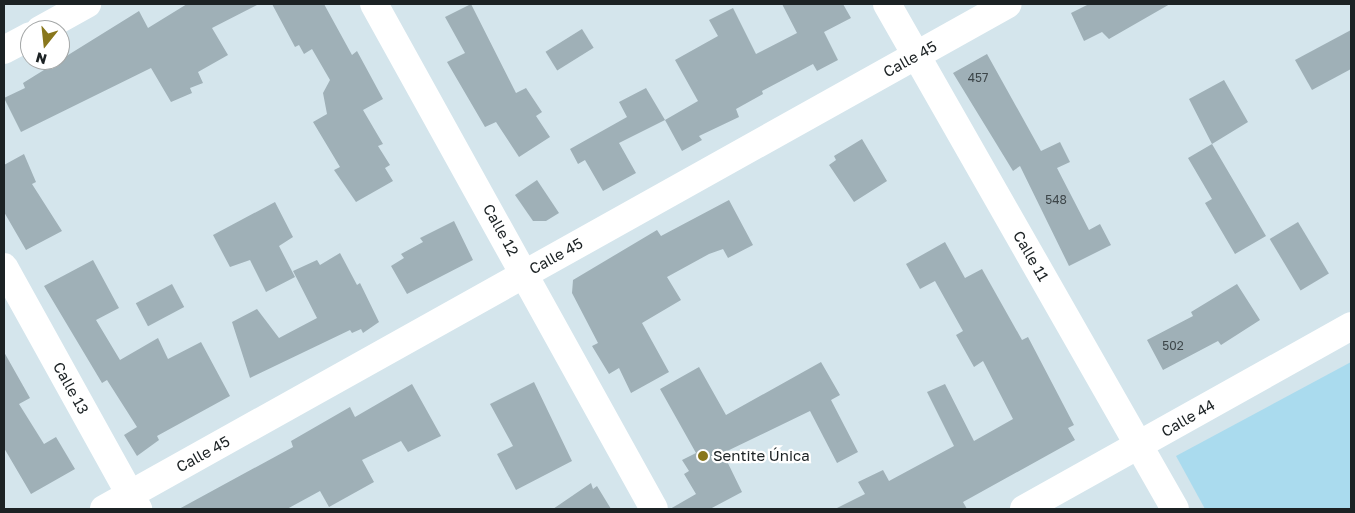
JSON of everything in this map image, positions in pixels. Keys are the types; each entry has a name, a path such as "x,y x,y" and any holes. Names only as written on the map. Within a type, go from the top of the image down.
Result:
{"street":[{"path":"58,20 87,4"},
{"name":"Calle 12","path":"374,4 525,273 654,509"},
{"name":"Calle 11","path":"887,4 1175,509"},
{"name":"Calle 45","path":"104,509 134,502 525,273 1008,4"},
{"path":"4,50 20,41"},
{"name":"Calle 13","path":"4,267 134,502"},
{"name":"Calle 44","path":"1024,509 1351,326"}],"shaded area":[{"path":"1351,362 1351,509 1205,509 1176,456"}],"building":[{"path":"187,4 259,4 212,28 228,55 198,72 203,83 190,88 192,93 171,102 151,68 21,132 4,98 25,88 23,83 44,70 70,70 70,54 139,11 148,28"},
{"path":"272,4 324,4 352,55 357,51 383,99 363,110 383,144 378,146 390,165 385,168 393,181 356,202 334,170 340,167 313,122 327,114 323,93 330,80 312,49 304,54 299,45 295,47"},
{"path":"471,4 516,93 526,88 542,112 536,116 550,137 519,157 496,122 485,127 447,62 465,53 445,17"},
{"path":"782,4 843,4 851,18 824,32 838,60 817,71 813,64 762,91 763,94 736,109 739,117 699,136 702,140 682,151 665,120 698,101 675,60 718,36 709,20 733,8 756,54 797,33"},
{"path":"1089,4 1170,4 1109,39 1102,32 1084,41 1071,13"},
{"path":"582,29 594,48 557,70 546,52"},
{"path":"1351,30 1351,69 1312,90 1295,60"},
{"path":"987,54 1041,151 1060,142 1070,162 1057,168 1089,230 1100,224 1111,245 1069,266 1020,166 1013,171 953,73"},
{"path":"1224,80 1248,122 1212,144 1189,99"},
{"path":"646,88 665,120 619,143 636,173 603,191 585,160 578,164 570,149 627,117 619,102"},
{"path":"862,139 887,181 854,202 829,165 836,160 834,156"},
{"path":"1212,144 1266,236 1235,254 1205,203 1212,199 1188,158"},
{"path":"24,154 36,182 32,184 62,231 26,250 4,212 4,165"},
{"path":"537,180 559,213 546,221 533,221 515,195"},
{"path":"729,200 753,245 728,258 723,249 709,254 667,277 681,300 642,323 669,372 631,393 619,368 609,374 592,346 598,343 572,293 573,280 657,230 661,236"},
{"path":"275,202 293,237 279,246 295,277 266,292 250,260 230,267 213,235"},
{"path":"454,221 473,260 407,294 391,266 404,258 401,254 423,242 420,238"},
{"path":"1298,222 1329,273 1301,290 1270,239"},
{"path":"945,242 965,278 982,269 1022,340 1028,337 1074,425 1068,428 1075,440 963,502 967,509 835,509 865,494 858,482 883,470 889,481 954,446 927,392 945,384 974,441 1013,419 983,361 974,367 956,335 963,331 935,281 920,289 906,264"},
{"path":"340,253 357,285 360,283 379,322 363,333 361,329 352,333 350,330 250,378 232,322 257,309 279,338 317,318 293,271 317,260 320,265"},
{"path":"93,260 119,308 96,320 120,360 158,338 168,359 201,342 230,396 157,436 159,440 137,456 124,435 137,427 107,380 102,383 44,286"},
{"path":"172,284 184,307 148,326 136,303"},
{"path":"1237,284 1260,320 1221,345 1218,341 1163,370 1147,340 1193,316 1191,312"},
{"path":"4,352 30,398 19,404 44,444 56,437 75,469 31,494 4,448"},
{"path":"821,362 840,395 831,400 858,452 837,463 810,411 723,453 742,492 710,509 670,509 696,494 684,474 689,471 682,460 696,453 660,389 699,367 726,415"},
{"path":"534,382 572,461 516,490 497,454 513,446 490,404"},
{"path":"412,384 441,436 408,452 401,441 362,460 374,482 329,507 320,491 287,509 179,509 293,447 291,441 350,407 355,417"},
{"path":"591,483 593,489 597,486 611,509 553,509"}],"place":[{"name":"Sentite Única","path":"703,456"}]}
